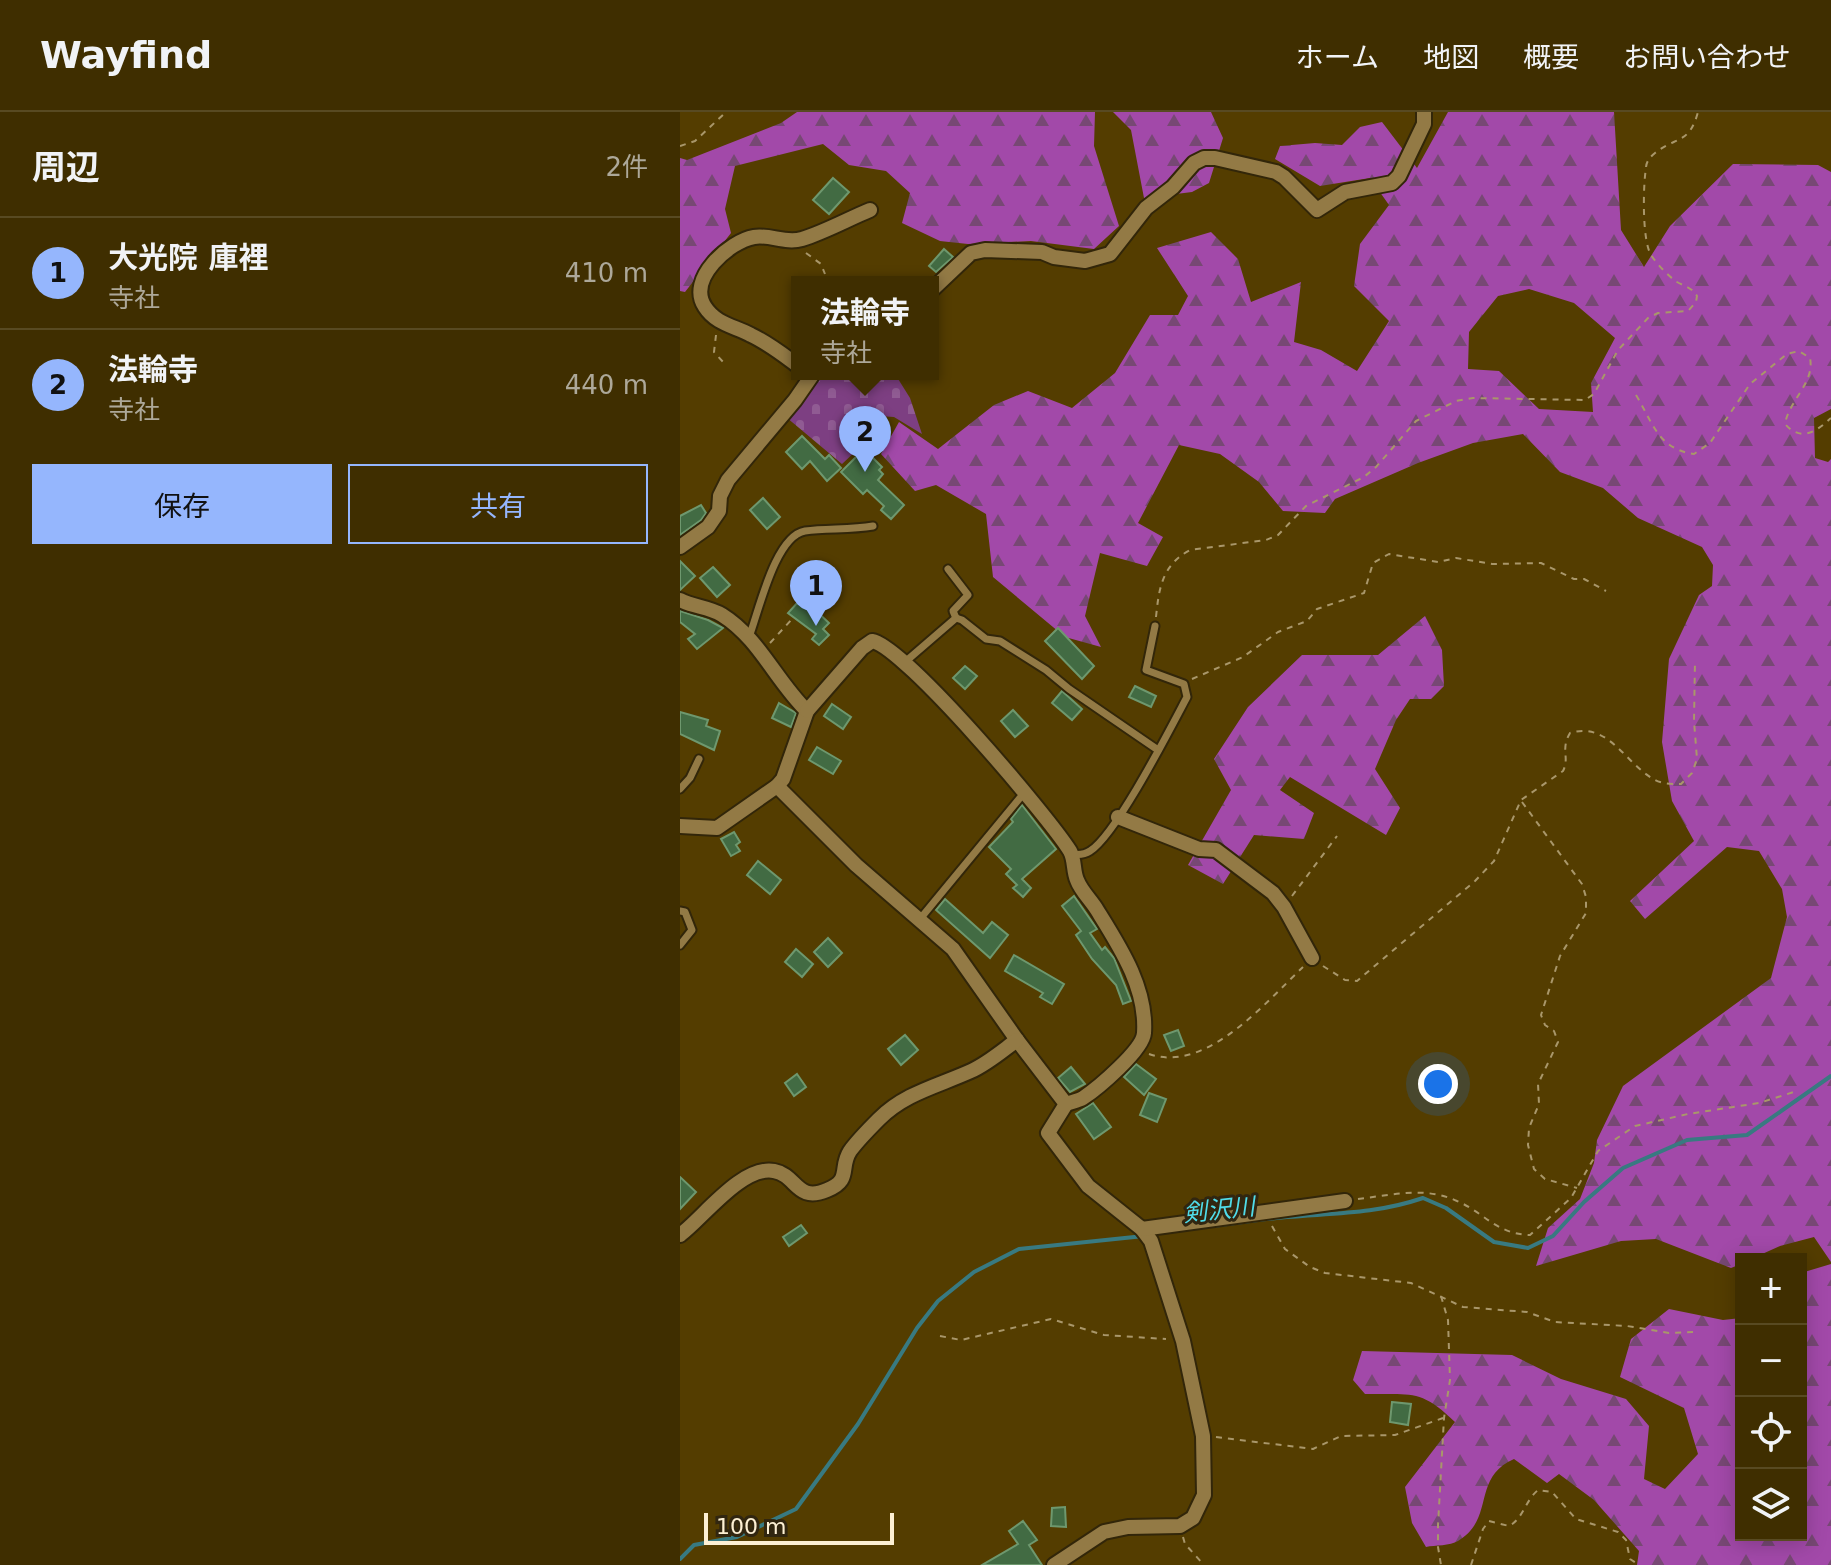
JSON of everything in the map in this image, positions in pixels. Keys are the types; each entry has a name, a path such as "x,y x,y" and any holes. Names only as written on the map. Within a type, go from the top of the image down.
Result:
{"street":[{"path":"939,283 971,253 985,250 1042,252 1054,257 1085,261 1110,254 1146,208 1173,187 1194,163 1204,158 1276,172 1317,210 1345,192 1386,186 1399,176 1424,124 1424,112"},
{"path":"791,360 748,333 726,326 703,306 699,284 704,273 742,241 755,236 788,242 804,239 870,210"},
{"path":"680,547 708,527 719,511 720,496 728,480 795,400 808,380"},
{"path":"680,600 721,614 749,637 807,711"},
{"path":"680,826 717,828 777,786 783,779 807,711 862,648 872,641 881,643 905,662 1026,791 1072,854 1077,881 1133,974 1140,998 1144,1034 1137,1049 1081,1099 1066,1104 1048,1133 1088,1186 1147,1234 1183,1341 1203,1436 1204,1495 1193,1518 1180,1526 1128,1527 1104,1532 1054,1565"},
{"path":"777,786 856,865 953,949 1066,1104"},
{"path":"1118,817 1199,849 1216,850 1273,893 1312,958"},
{"path":"680,1235 724,1192 762,1172 772,1170 779,1173 803,1193 828,1190 842,1181 849,1153 880,1118 905,1099 972,1070 1017,1040"},
{"path":"1147,1234 1267,1217 1345,1201"}],"lane":[{"path":"749,637 777,557 787,541 802,531 873,526"},
{"path":"948,569 968,595 953,611 956,618 986,639 1000,641 1046,670 1158,750"},
{"path":"905,662 956,618"},
{"path":"1072,854 1091,851 1118,817 1187,697 1184,684 1146,670 1155,626"},
{"path":"680,789 690,778 699,759"},
{"path":"919,919 1026,791"},
{"path":"680,911 685,912 692,930 680,945"}],"path":[{"path":"680,146 695,141 726,112"},
{"path":"1155,626 1161,579 1179,556 1190,550 1266,540 1278,535 1306,506 1364,477 1416,421 1444,406 1473,398 1585,400 1594,394 1618,350 1648,318 1658,313 1688,311 1697,296 1689,286 1676,281 1663,269 1646,242 1646,166 1655,152 1679,142 1690,131 1698,112"},
{"path":"788,242 821,264 825,274"},
{"path":"724,363 714,352 717,328 726,326"},
{"path":"1636,395 1666,445 1677,452 1694,454 1710,443 1750,384 1787,354 1799,351 1810,358 1812,367 1804,387 1787,413 1785,424 1801,435 1816,432 1831,418"},
{"path":"1184,684 1243,657 1278,632 1307,621 1317,609 1364,593 1373,563 1389,554 1438,562 1456,558 1492,564 1541,563 1606,591"},
{"path":"760,652 793,618"},
{"path":"1137,1049 1159,1057 1191,1056 1237,1030 1312,958 1345,980 1357,981 1475,881 1494,861 1521,800 1563,771 1567,764 1563,744 1570,733 1582,729 1598,732 1656,781 1681,784 1692,773 1697,759 1695,661"},
{"path":"1521,800 1582,884 1586,897 1586,913 1560,956 1541,1015 1545,1025 1554,1031 1558,1042 1538,1084 1539,1104 1529,1128 1528,1145 1534,1169 1545,1179 1578,1188"},
{"path":"1284,907 1337,836"},
{"path":"1345,1201 1427,1192 1476,1210 1494,1227 1530,1235 1578,1188 1598,1151 1635,1126 1759,1103 1797,1091"},
{"path":"1267,1217 1285,1249 1310,1267 1325,1273 1411,1283 1463,1307 1527,1312 1555,1322 1627,1326 1669,1333 1693,1332"},
{"path":"1441,1295 1448,1320 1451,1353 1438,1525 1441,1565"},
{"path":"940,1336 961,1340 1051,1319 1104,1335 1183,1341"},
{"path":"1203,1436 1313,1449 1341,1436 1395,1435 1444,1418"},
{"path":"1471,1565 1483,1529 1489,1521 1509,1526 1517,1522 1528,1498 1538,1490 1552,1492 1576,1519 1618,1532 1626,1540 1630,1559 1639,1565"},
{"path":"1180,1526 1185,1544 1204,1565"}],"green space":[{"path":"797,112 1095,112 1094,146 1119,226 1094,249 1031,241 968,244 940,241 902,223 910,193 886,171 849,165 823,144 735,166 725,209 731,233 685,292 680,291 680,158 687,160 781,123"},
{"path":"1113,112 1211,112 1223,138 1209,183 1192,192 1144,198 1131,130"},
{"path":"1448,112 1614,112 1621,230 1644,267 1670,226 1733,164 1818,165 1831,172 1831,409 1814,418 1815,458 1828,462 1831,459 1831,1262 1814,1237 1764,1253 1735,1253 1735,1266 1731,1268 1656,1239 1621,1241 1536,1266 1548,1228 1580,1199 1594,1163 1597,1140 1623,1086 1771,978 1787,917 1782,889 1759,851 1727,847 1645,919 1630,901 1694,841 1672,801 1662,742 1669,659 1699,595 1712,586 1713,565 1702,547 1638,518 1603,488 1560,472 1523,434 1473,443 1418,463 1335,499 1325,513 1283,511 1259,482 1220,454 1179,445 1138,523 1163,537 1147,566 1100,553 1085,616 1101,647 1065,637 993,577 986,514 936,485 915,491 881,454 899,422 938,449 994,405 1028,391 1072,408 1115,373 1150,315 1178,315 1188,296 1157,248 1211,232 1238,259 1251,302 1301,282 1294,342 1321,350 1357,371 1389,321 1354,286 1360,244 1389,205 1370,178 1320,186 1275,159 1280,146 1315,143 1342,145 1360,127 1382,122 1417,168","holes":["1529,289 1574,303 1615,338 1591,383 1593,412 1539,409 1499,371 1468,369 1469,332 1498,296"]},
{"path":"814,380 899,380 910,398 922,434 894,417 864,415 853,438 858,449 842,464 786,417"},
{"path":"1425,616 1442,650 1444,686 1431,699 1410,699 1396,720 1375,769 1400,808 1386,835 1290,777 1280,790 1314,813 1304,839 1254,835 1223,884 1188,865 1231,790 1214,759 1248,707 1302,655 1378,655"},
{"path":"1831,1264 1831,1565 1637,1565 1639,1551 1594,1500 1559,1474 1547,1483 1514,1459 1492,1477 1477,1521 1470,1532 1455,1543 1426,1547 1412,1523 1405,1487 1455,1422 1423,1398 1404,1394 1365,1394 1353,1380 1362,1351 1512,1355 1561,1379 1626,1399 1649,1426 1644,1479 1665,1489 1698,1454 1684,1408 1620,1377 1631,1339 1669,1309 1723,1320 1735,1319 1735,1541 1807,1541 1807,1271"}],"building":[{"path":"833,178 849,192 829,214 813,200"},
{"path":"944,249 953,257 936,272 929,266"},
{"path":"802,436 825,459 829,455 841,468 827,481 810,461 802,469 786,452"},
{"path":"859,454 866,461 871,456 882,467 879,470 883,474 878,480 904,505 891,519 881,510 884,506 867,490 863,494 841,472"},
{"path":"763,498 780,517 767,529 750,510"},
{"path":"701,505 706,513 680,535 680,516"},
{"path":"680,561 695,576 680,590"},
{"path":"713,567 730,585 717,597 700,578"},
{"path":"799,601 811,612 814,609 829,623 823,629 829,635 819,645 812,639 816,634 788,613"},
{"path":"680,611 723,628 697,649 688,639 695,634 680,622"},
{"path":"1058,628 1094,666 1082,679 1045,641"},
{"path":"965,666 977,676 965,689 953,678"},
{"path":"1135,686 1156,696 1151,707 1129,697"},
{"path":"1062,691 1082,709 1072,720 1052,703"},
{"path":"779,703 796,713 791,727 772,718"},
{"path":"832,704 851,717 843,729 824,716"},
{"path":"1013,710 1028,726 1015,737 1001,721"},
{"path":"680,712 708,720 706,726 720,731 714,750 680,734"},
{"path":"817,747 841,761 833,774 809,760"},
{"path":"1022,805 1056,849 1022,879 1031,888 1023,897 1013,888 1017,885 1006,874 1011,869 989,847 1013,822 1011,819"},
{"path":"734,832 740,842 736,845 740,851 731,856 721,839"},
{"path":"758,861 781,880 770,894 747,875"},
{"path":"1074,896 1097,929 1090,933 1102,950 1105,947 1114,958 1131,1001 1123,1004 1116,985 1092,959 1076,935 1081,931 1062,906"},
{"path":"945,899 983,933 992,922 1008,935 990,958 936,910"},
{"path":"828,938 842,953 828,967 814,952"},
{"path":"796,949 813,964 802,977 785,962"},
{"path":"1014,955 1064,984 1052,1004 1040,997 1043,993 1005,971"},
{"path":"1178,1030 1184,1046 1171,1051 1164,1035"},
{"path":"905,1035 918,1050 901,1065 888,1049"},
{"path":"1136,1064 1156,1079 1144,1095 1124,1077"},
{"path":"1071,1067 1085,1084 1070,1092 1058,1078"},
{"path":"797,1074 806,1087 794,1096 785,1083"},
{"path":"1149,1093 1166,1099 1157,1122 1140,1115"},
{"path":"1093,1103 1111,1127 1094,1139 1076,1114"},
{"path":"680,1177 696,1192 680,1209"},
{"path":"801,1225 807,1233 789,1246 783,1237"},
{"path":"1392,1402 1411,1404 1408,1425 1390,1422"},
{"path":"1065,1507 1066,1527 1051,1526 1052,1508"},
{"path":"1023,1521 1037,1540 1029,1545 1042,1565 982,1565 1018,1544 1009,1531"}],"waterway":[{"name":"剣沢川","path":"1212,1226 1372,1210 1423,1198 1446,1208 1494,1242 1528,1248 1553,1236 1584,1202 1623,1168 1687,1140 1747,1135 1831,1076"},
{"name":"剣沢川","path":"680,1559 694,1545 737,1537 796,1509 858,1424 917,1328 938,1301 974,1272 1019,1249 1144,1236"}],"place":[{"name":"法輪寺","path":"865,472"},
{"name":"大光院 庫裡","path":"816,626"}]}
